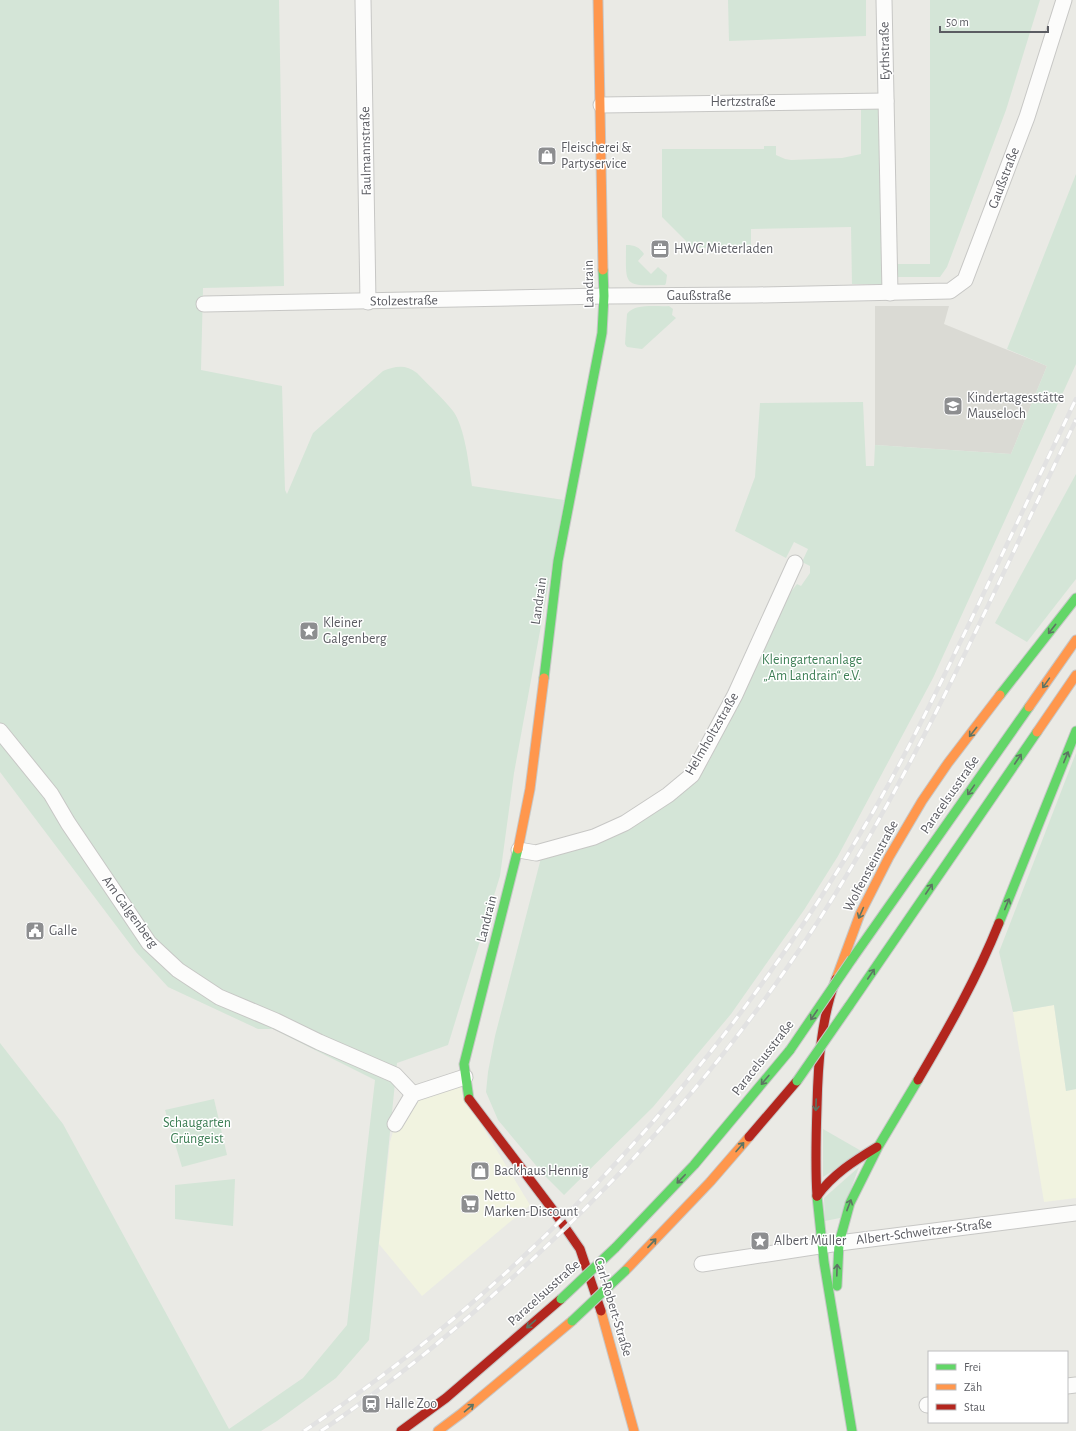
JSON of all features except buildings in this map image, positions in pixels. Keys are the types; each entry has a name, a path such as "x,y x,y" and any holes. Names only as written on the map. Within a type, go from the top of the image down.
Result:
{"main road":[{"name":"Landrain","path":"531,1181 468,1097 464,1064 519,850 530,789 558,561 602,333 604,296 598,0"},
{"name":"Wolfensteinstraße","path":"852,1431 822,1246 815,1158 818,1066 824,1022 831,992 860,914 888,857 926,795 948,763 1076,598"},
{"name":"Paracelsusstraße","path":"401,1431 446,1398 561,1299 615,1248 694,1165 790,1050 852,959 1076,640"},
{"path":"438,1431 462,1413 572,1320 625,1272 710,1182 797,1081 1076,675"},
{"name":"Wolfensteinstraße","path":"835,1323 839,1243 850,1203 878,1147 948,1029 968,992 992,940 1076,731"},
{"name":"Wolfensteinstraße","path":"817,1196 823,1185 832,1177 878,1147"},
{"name":"Carl-Robert-Straße","path":"531,1181 574,1239 583,1257 600,1307 634,1431"}],"street":[{"name":"Faulmannstraße","path":"363,0 368,302"},
{"name":"Eythstraße","path":"884,0 886,101"},
{"name":"Gaußstraße","path":"604,296 950,292 965,280 1027,117 1064,0"},
{"name":"Hertzstraße","path":"601,105 886,101"},
{"path":"886,101 890,293"},
{"name":"Stolzestraße","path":"204,304 368,302 604,296"},
{"name":"Helmholtzstraße","path":"519,850 536,853 594,837 625,823 668,795 692,775 735,695 795,563"},
{"name":"Am Galgenberg","path":"0,731 50,794 68,824 149,943 178,970 219,997 395,1075 413,1094"},
{"path":"395,1124 413,1094 465,1077"},
{"name":"Albert-Schweitzer-Straße","path":"702,1264 839,1243 1076,1213"}],"shaded area":[{"name":"Kindertagesstätte Mauseloch","path":"875,306 949,306 944,324 1047,366 1011,454 875,445"},
{"path":"1054,1005 1066,1091 1076,1089 1076,1198 1044,1202 1013,1012"},
{"path":"459,1079 465,1098 530,1205 422,1296 379,1244 390,1142 395,1125 418,1101"}],"green space":[{"path":"0,0 279,0 284,286 203,288 201,370 282,386 285,490 287,494 313,433 383,371 392,368 405,367 417,373 453,411 457,418 461,427 468,458 472,486 564,500 514,773 500,876 448,1045 397,1063 369,1340 336,1378 261,1431 0,1431 0,1043 63,1124 229,1429 303,1378 347,1325 375,1080 273,1029 258,1029 168,987 136,952 0,772"},
{"path":"728,0 866,0 866,36 729,41"},
{"path":"930,0 1040,0 1006,110 947,267 940,277 897,277 897,264 930,264"},
{"path":"883,108 886,284 852,284 851,227 751,229 751,247 693,248 662,217 662,149 764,149 764,146 776,146 776,155 785,159 842,158 861,154 861,109"},
{"name":"Kleingartenanlage „Am Landrain“ e.V.","path":"1076,174 1076,364 933,678 838,856 804,910 731,1014 653,1107 564,1195 544,1175 498,1120 486,1092 495,1036 541,858 690,782 708,763 753,674 764,643 787,597 797,584 801,586 810,573 810,566 802,562 808,549 794,542 786,558 735,531 755,477 760,403 863,402 866,466 874,466 875,445 1011,454 1047,366 1007,349"},
{"path":"626,245 632,245 638,248 644,254 638,261 651,274 658,267 667,275 665,285 641,285 634,284 629,281 626,269"},
{"path":"669,306 673,309 672,315 676,318 642,349 627,347 625,344 627,314 635,308 640,307"},
{"path":"1076,474 1076,579 1027,642 995,623"},
{"path":"1076,753 1076,1089 1066,1091 1054,1005 1013,1012 999,952"},
{"name":"Schaugarten Grüngeist","path":"214,1099 227,1155 182,1167 165,1110"},
{"path":"823,1129 863,1152 823,1177"},
{"path":"859,1167 840,1218 825,1221 824,1198"},
{"path":"235,1179 233,1226 175,1219 175,1185"}],"railway":[{"path":"304,1431 390,1369 472,1302 550,1231 624,1154 693,1074 757,990 817,902 873,812 915,734 1076,399"},
{"path":"321,1431 368,1398 437,1344 549,1243 640,1152 723,1054 762,1003 834,896 901,780 932,721 1076,420"}],"traffic: fast":[{"path":"544,678 558,561 602,333 604,296 603,270"},
{"path":"1000,695 1076,598"},
{"path":"852,959 1029,707"},
{"path":"999,923 1076,731"},
{"path":"849,1006 1037,732"},
{"path":"469,1099 464,1064 518,849"},
{"path":"790,1050 852,959"},
{"path":"797,1081 849,1006"},
{"path":"615,1248 694,1165 790,1050"},
{"path":"837,1286 839,1243 850,1203 878,1147 918,1080"},
{"path":"817,1196 824,1262 852,1431"},
{"path":"561,1299 615,1248"},
{"path":"572,1321 625,1271"}],"traffic: slow":[{"path":"598,0 603,270"},
{"path":"1029,707 1076,640"},
{"path":"1037,732 1076,675"},
{"path":"518,849 530,789 544,678"},
{"path":"836,979 860,914 889,857 922,801 948,763 1000,695"},
{"path":"625,1271 710,1182 749,1137"},
{"path":"601,1311 634,1431"},
{"path":"438,1431 462,1413 572,1321"}],"traffic: jam":[{"path":"918,1080 972,983 999,923"},
{"path":"817,1196 816,1140 819,1057 827,1010 836,979"},
{"path":"749,1137 797,1081"},
{"path":"469,1099 553,1210 580,1249 601,1311"},
{"path":"817,1196 837,1175 852,1163 877,1147"},
{"path":"401,1431 446,1398 561,1299"}],"place":[{"name":"Fleischerei & Partyservice","path":"547,156"},
{"name":"HWG Mieterladen","path":"660,249"},
{"name":"Kindertagesstätte Mauseloch","path":"953,406"},
{"name":"Kleiner Galgenberg","path":"309,631"},
{"name":"Galle","path":"35,931"},
{"name":"Backhaus Hennig","path":"480,1171"},
{"name":"Netto Marken-Discount","path":"470,1204"},
{"name":"Albert Müller","path":"760,1241"},
{"name":"Halle Zoo","path":"371,1404"}]}
